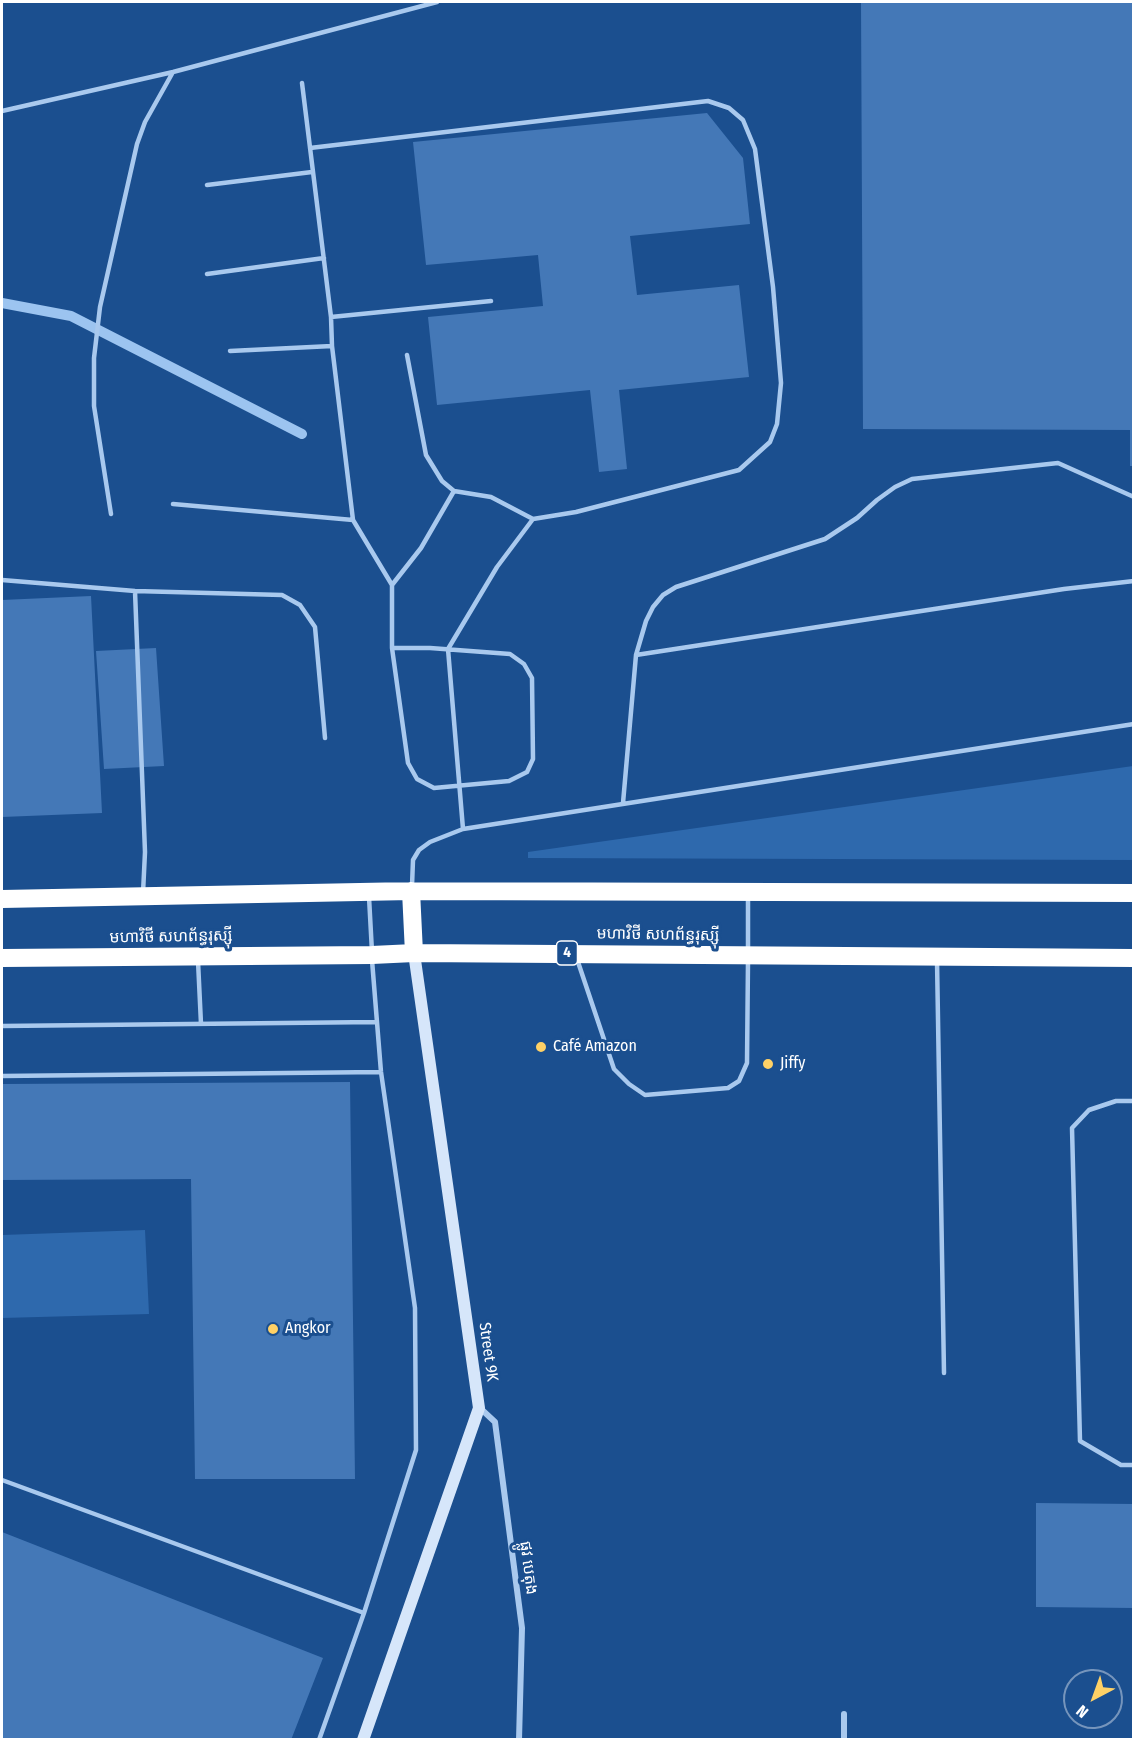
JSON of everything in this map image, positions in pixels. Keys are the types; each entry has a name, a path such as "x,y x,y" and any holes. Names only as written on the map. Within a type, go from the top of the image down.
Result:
{"highway":[{"path":"2,899 411,891 1134,892"},
{"path":"411,891 414,953"},
{"name":"មហាវិថី សហព័ន្ធរុស្ស៊ី","path":"2,958 414,953 1134,958"}],"street":[{"name":"Street 9K","path":"363,1740 479,1408 414,953"},
{"name":"ផ្លូវ បេតុង","path":"479,1408 495,1422 522,1628 519,1740"},
{"path":"844,1713 844,1740"}],"lane":[{"path":"2,111 173,72 437,2"},
{"path":"111,514 94,406 94,358 100,307 137,144 145,122 173,72"},
{"path":"302,83 353,520 392,585 392,648 408,763 417,779 434,788 509,781 527,772 533,759 532,678 524,664 510,654 448,649 392,648"},
{"path":"310,148 708,101 729,108 743,120 755,150 773,287 781,383 777,424 770,442 740,470 576,512 533,519 491,497 454,491 442,482 426,455 407,355"},
{"path":"207,185 312,172"},
{"path":"207,274 324,258"},
{"path":"331,317 491,301"},
{"path":"230,351 332,346"},
{"path":"623,803 636,655 646,621 653,608 663,595 676,586 825,539 858,518 895,487 912,479 1058,464 1134,497"},
{"path":"392,585 421,548 454,491"},
{"path":"173,504 353,520"},
{"path":"463,829 448,649 497,567 533,519"},
{"path":"2,580 135,591 282,595 300,605 315,627 325,738"},
{"path":"636,655 1064,589 1134,581"},
{"path":"135,591 145,852 143,896"},
{"path":"411,891 413,860 419,850 430,842 463,829 1134,724"},
{"path":"319,1740 364,1613 416,1450 415,1308 381,1072 368,892"},
{"path":"575,953 614,1069 629,1084 645,1095 728,1088 739,1082 747,1062 748,892"},
{"path":"198,956 201,1024"},
{"path":"937,957 944,1373"},
{"path":"2,1026 377,1022"},
{"path":"2,1076 381,1072"},
{"path":"1134,1101 1116,1101 1089,1110 1072,1128 1080,1441 1121,1465 1134,1465"},
{"path":"2,1480 364,1613"}],"shaded area":[{"path":"1133,766 1133,860 528,858 528,852"},
{"path":"145,1230 149,1314 2,1318 2,1235"}],"building":[{"path":"861,2 1134,2 1134,466 1130,466 1130,430 863,429"},
{"path":"707,113 743,158 750,224 630,236 637,295 739,285 749,377 619,390 627,469 599,472 590,390 437,405 428,317 543,306 538,255 426,265 413,142"},
{"path":"91,596 102,813 2,817 2,600"},
{"path":"156,648 164,766 104,769 96,651"},
{"name":"Angkor","path":"350,1082 355,1479 195,1479 191,1179 2,1180 2,1084"},
{"path":"1036,1503 1134,1504 1134,1608 1036,1607"},
{"path":"2,1532 323,1658 291,1740 2,1740"}],"waterway":[{"path":"2,303 71,316 302,434"}],"place":[{"name":"Café Amazon","path":"541,1047"},
{"name":"Jiffy","path":"768,1064"},
{"name":"Angkor","path":"273,1329"}]}
